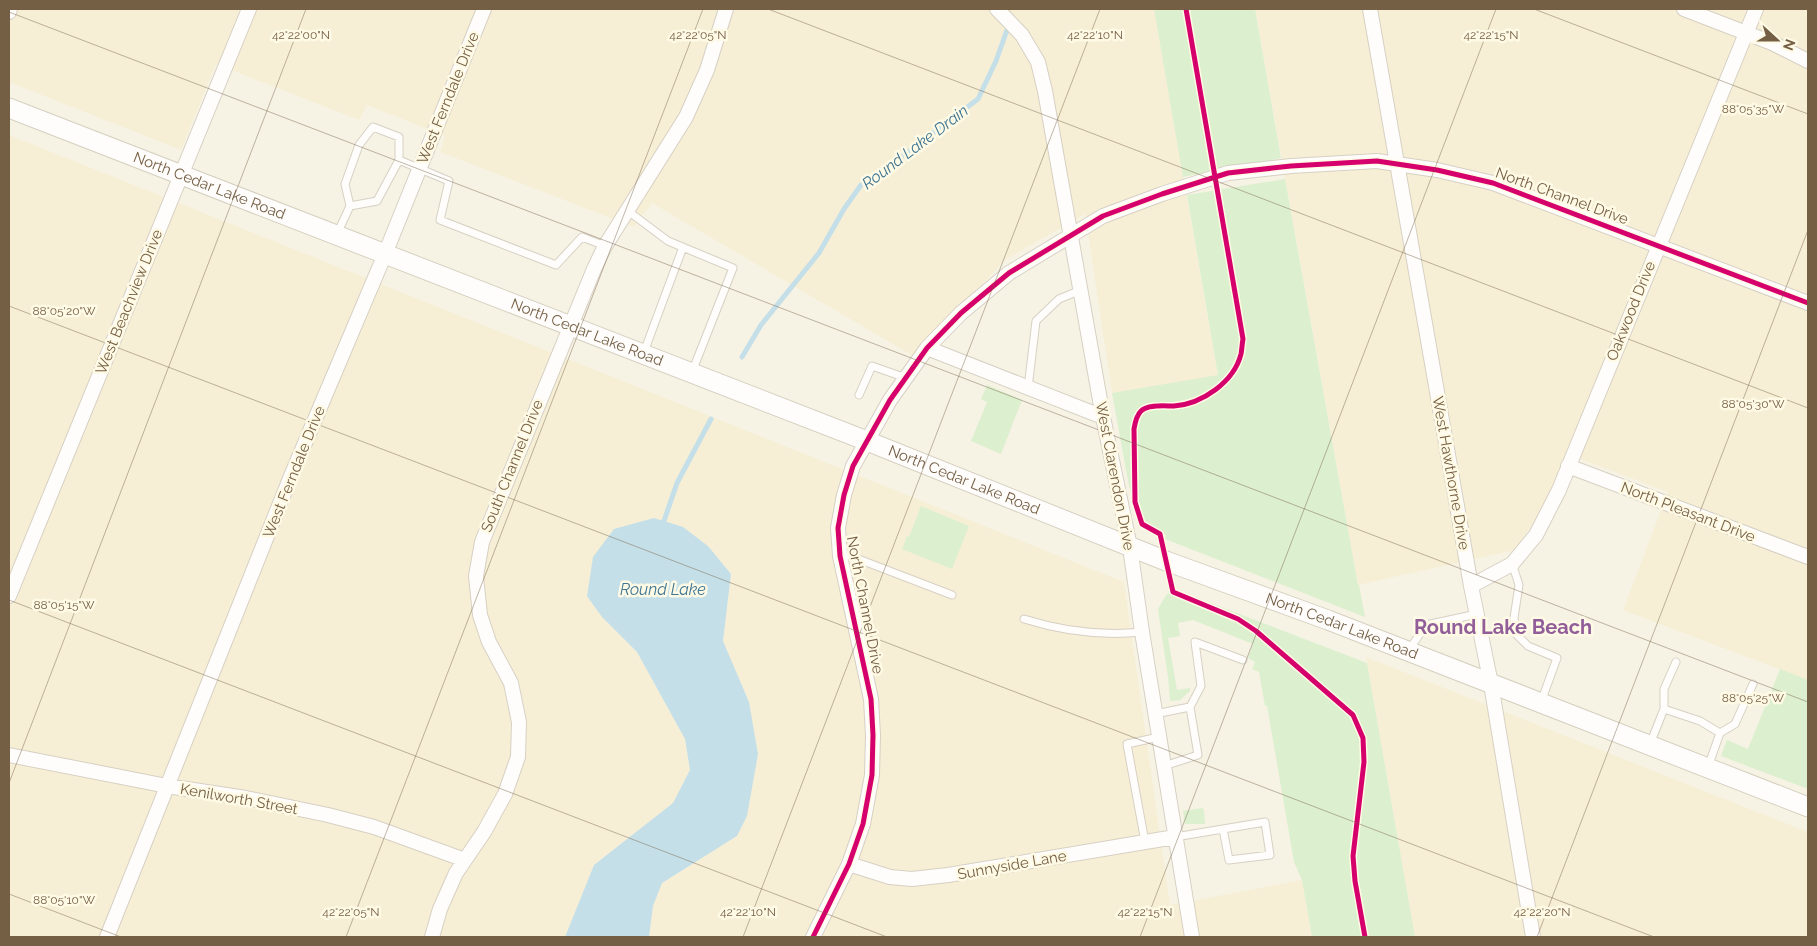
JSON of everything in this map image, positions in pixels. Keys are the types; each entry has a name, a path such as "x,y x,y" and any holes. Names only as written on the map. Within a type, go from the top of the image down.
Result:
{"main road":[{"name":"North Cedar Lake Road","path":"9,108 866,441 1130,547 1408,652 1808,807"}],"street":[{"name":"West Beachview Drive","path":"9,596 250,9"},
{"name":"West Ferndale Drive","path":"106,937 288,485 385,254 484,9"},
{"name":"South Channel Drive","path":"432,937 440,909 456,873 484,832 505,794 518,757 519,722 511,683 489,642 480,615 476,576 482,542 594,269 605,246 686,117 707,70 726,9"},
{"name":"West Clarendon Drive","path":"997,9 1022,35 1038,62 1045,91 1072,234 1103,417 1130,547 1155,714 1192,937"},
{"name":"West Hawthorne Drive","path":"1370,9 1471,586 1491,684 1533,937"},
{"path":"1684,9 1772,43 1808,61"},
{"name":"Oakwood Drive","path":"1471,586 1512,563 1536,535 1558,490 1756,9"},
{"name":"North Channel Drive","path":"813,937 849,864 864,824 872,774 873,735 871,699 840,552 838,528 844,495 853,466 866,441 890,400 926,348 961,313 1009,273 1103,216 1162,194 1228,173 1291,166 1377,161 1437,170 1493,183 1808,302"},
{"path":"926,348 1103,417"},
{"name":"North Pleasant Drive","path":"1568,466 1808,557"},
{"name":"Kenilworth Street","path":"9,755 167,786 246,798 328,815 374,828 465,860"},
{"name":"Sunnyside Lane","path":"849,864 890,877 912,879 948,876 1175,837"}],"lane":[{"path":"337,236 350,206 345,184 359,145 373,127 399,138 399,160 377,201 350,206"},
{"path":"399,160 449,181 440,220 556,265 582,237 605,246"},
{"path":"628,211 668,241 733,268 692,373"},
{"path":"643,354 683,247"},
{"path":"1028,388 1036,321 1059,299 1081,290"},
{"path":"859,396 872,366 906,378"},
{"path":"840,552 952,595"},
{"path":"1512,563 1519,585 1514,618 1517,635 1528,646 1557,658 1540,703"},
{"path":"1408,652 1426,625 1477,614"},
{"path":"1024,619 1052,628 1083,632 1117,635 1142,632"},
{"path":"1164,766 1198,756 1190,707 1201,686 1195,642 1243,660"},
{"path":"1649,745 1664,708 1664,689 1676,662"},
{"path":"1707,768 1720,733 1735,724 1753,684"},
{"path":"1155,714 1190,707"},
{"path":"1664,708 1700,721 1720,733"},
{"path":"1145,842 1127,744 1159,737"},
{"path":"1175,837 1223,829 1265,822 1270,855 1229,860 1223,829"}],"shaded area":[{"path":"9,9 1154,9 1218,376 1112,393 1085,214 1005,260 915,357 652,203 634,227 440,152 445,136 367,105 359,120 216,64 181,150 9,82"},
{"path":"1255,9 1808,9 1808,680 1623,610 1668,492 1567,454 1538,516 1515,550 1358,585"},
{"path":"9,135 1124,582 1170,905 1302,880 1312,937 649,937 653,906 662,883 737,836 749,702 723,641 731,574 708,546 602,617 637,652 685,739 690,770 673,803 594,865 565,937 9,937"},
{"path":"1366,657 1808,832 1808,937 1415,937"}],"green space":[{"path":"1154,9 1255,9 1281,158 1183,177"},
{"path":"1285,179 1365,617 1165,539 1166,535 1143,524 1129,486 1112,393 1218,375 1187,195"},
{"path":"987,385 1022,400 1001,454 971,441 987,402 981,399"},
{"path":"921,506 969,526 952,569 902,549 907,536 909,537"},
{"path":"1175,591 1182,592 1367,663 1415,937 1312,937 1302,880 1294,862 1267,706 1265,706 1259,672 1252,669 1255,662 1248,658 1253,644 1193,620 1178,623 1180,636 1168,638 1177,690 1190,688 1190,691 1180,700 1170,701 1158,609 1166,595"},
{"path":"1780,669 1808,680 1808,789 1721,756 1727,740 1748,749"},
{"path":"1202,808 1204,810 1205,824 1185,824 1183,811"}],"water":[{"name":"Round Lake","path":"654,518 683,527 708,546 731,574 723,641 749,702 758,754 747,816 737,836 662,883 653,906 649,937 565,937 594,865 673,803 690,770 685,739 637,652 602,617 587,596 593,557 614,529"}],"waterway":[{"name":"Round Lake Drain","path":"742,357 761,325 819,253 844,209 861,185 978,99 996,61 1007,30"},
{"name":"Round Lake Drain","path":"664,521 677,483 711,419"}],"cycle path":[{"path":"1186,9 1243,339 1241,354 1232,374 1215,390 1195,401 1174,406 1152,406 1139,413 1134,429 1135,502 1142,524 1160,534 1173,592 1238,619 1256,631 1353,715 1363,738 1364,762 1353,856 1355,881 1365,937"},
{"path":"813,937 849,864 863,824 872,775 873,735 871,699 840,556 838,528 844,495 853,466 890,400 927,348 961,313 1009,273 1103,216 1162,194 1228,173 1291,166 1377,161 1437,170 1493,183 1808,303"}],"district":[{"name":"Round Lake Beach","path":"1503,627"}]}
